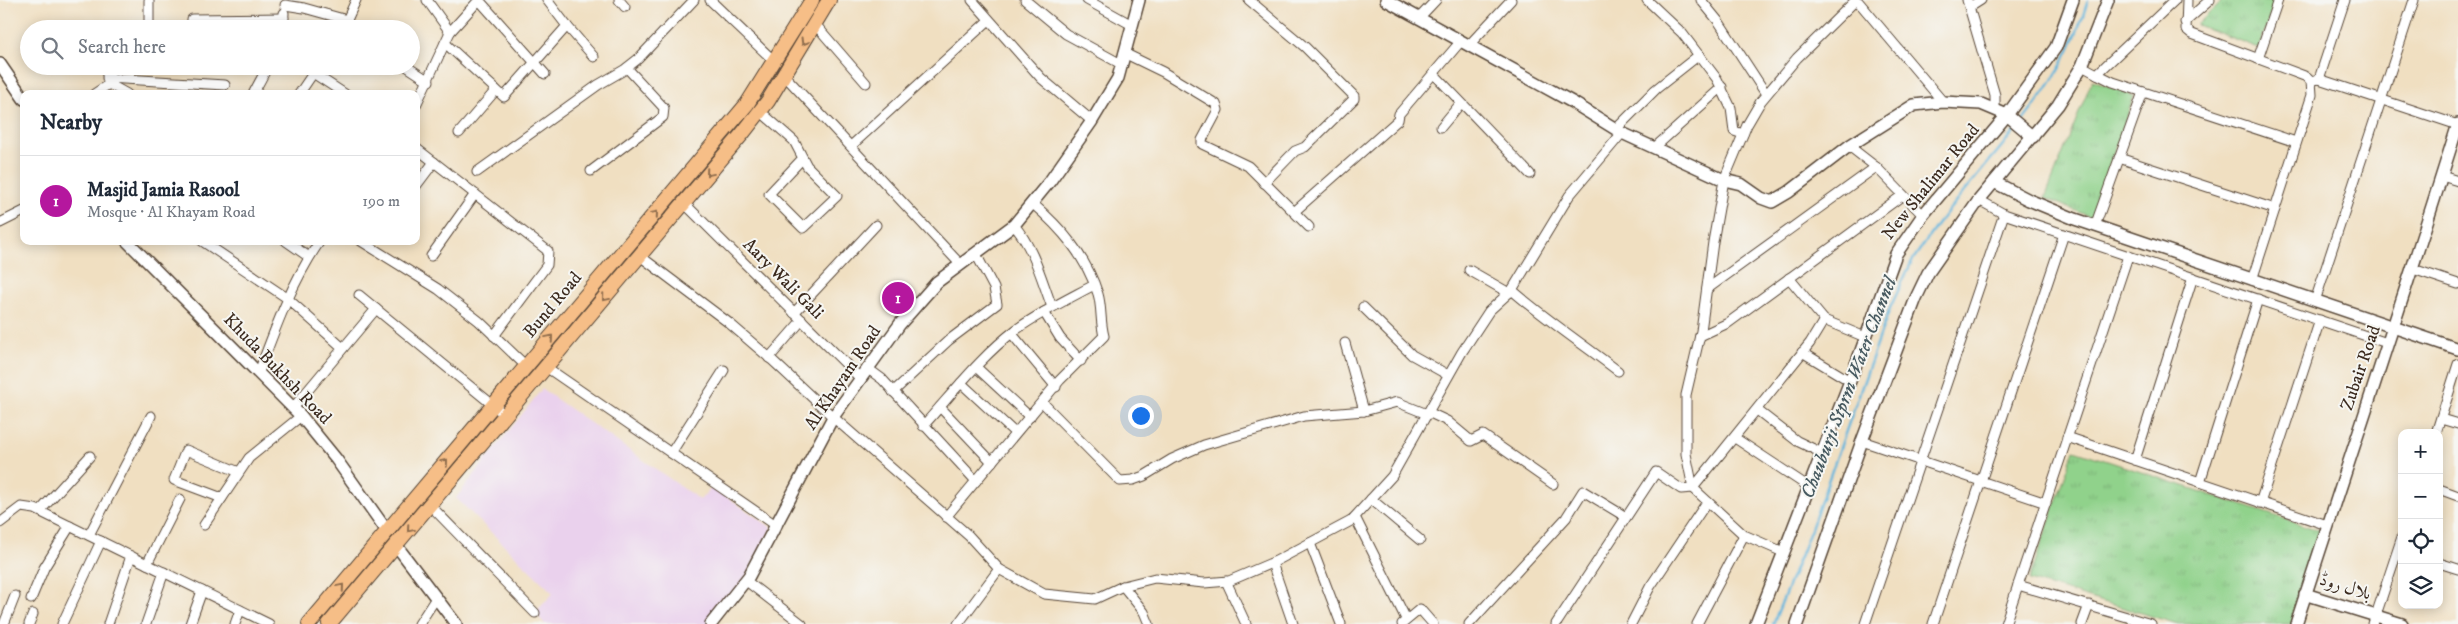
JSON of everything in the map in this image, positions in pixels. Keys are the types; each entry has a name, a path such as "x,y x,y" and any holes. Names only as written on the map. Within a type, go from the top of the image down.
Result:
{"main road":[{"name":"Bund Road","path":"309,624 747,104 812,0"},
{"name":"Bund Road","path":"329,624 760,111 829,0"}],"street":[{"path":"149,0 149,20"},
{"path":"347,20 354,0"},
{"path":"427,0 450,32"},
{"path":"420,98 450,32 480,0 545,74"},
{"path":"547,0 594,57"},
{"path":"477,172 598,85 627,68 694,0"},
{"path":"710,0 774,61"},
{"path":"972,0 1041,78 1092,121"},
{"path":"1025,0 1066,34 1123,59 1163,72 1216,104 1218,110 1202,140 1202,144 1248,166 1309,227"},
{"path":"1087,0 1132,25"},
{"name":"Al Khayam Road","path":"711,624 745,580 777,526 833,417 900,324 937,282 1014,225 1050,181 1092,121 1118,78 1139,0"},
{"path":"1249,0 1305,47 1354,96 1354,99 1305,147 1295,151 1264,183"},
{"path":"1386,0 1619,131 1724,180 1741,184 1761,198 1772,202 1789,192 1849,146 1914,105 1943,102 1981,104 2009,116 2030,134"},
{"path":"1419,18 1436,0"},
{"path":"1294,212 1398,120 1400,114 1434,74 1511,0"},
{"path":"1647,0 1682,33 1699,54 1722,87 1731,108 1734,130 1743,134"},
{"path":"1701,0 1719,22 1766,94"},
{"path":"1981,0 1969,4 1995,95 1995,110"},
{"name":"New Shalimar Road","path":"1756,624 1850,381 1896,254 1923,215 2009,116 2056,47 2073,0"},
{"path":"1797,624 1862,441 1916,298 1928,273 1979,200 2030,134 2058,105 2082,66 2108,0"},
{"path":"2097,74 2175,0"},
{"path":"2187,0 2187,31 2315,80 2458,124"},
{"path":"2186,22 2210,0"},
{"path":"2258,59 2278,0"},
{"path":"2252,280 2312,95 2315,80 2345,0"},
{"path":"2315,301 2414,0"},
{"path":"1783,552 1744,535 1706,502 1693,488 1686,454 1686,395 1700,336 1724,180 1743,134 1766,94 1797,58 1854,1 1943,102"},
{"path":"192,20 284,18 285,3 304,8 331,20"},
{"path":"852,146 989,20"},
{"path":"814,24 866,83"},
{"path":"445,43 504,97 567,26"},
{"path":"640,256 729,323 969,536 999,569 1044,594 1095,600 1123,586 1155,578 1204,583 1226,581 1272,563 1355,517 1392,476 1448,375 1489,312 1510,291 1569,196 1619,131 1656,89 1699,54"},
{"path":"0,64 20,93"},
{"path":"2082,66 2143,92 2296,142"},
{"path":"591,171 663,117 665,112 664,108 627,68"},
{"path":"1434,74 1530,174"},
{"path":"107,75 108,81 121,90"},
{"path":"255,90 263,75"},
{"path":"302,90 312,75"},
{"path":"322,75 339,90"},
{"path":"420,75 429,81"},
{"path":"784,75 852,146 902,204 961,265"},
{"path":"98,90 108,81 224,85"},
{"path":"1654,148 1722,87"},
{"path":"459,133 496,90"},
{"path":"2095,226 2143,92"},
{"path":"1440,127 1461,103"},
{"path":"760,111 794,141 803,158 807,166 837,196 803,228 769,194 803,158"},
{"name":"Zubair Road","path":"2296,624 2326,525 2413,269 2458,124"},
{"path":"1849,146 1876,167 1923,215"},
{"path":"420,151 548,251 547,265 494,336"},
{"path":"2119,158 2275,209"},
{"path":"420,181 434,162"},
{"path":"1707,290 1876,167"},
{"path":"2442,176 2458,181"},
{"path":"1994,182 2029,200 2095,226 2458,348"},
{"path":"431,256 474,194"},
{"path":"1700,336 1728,323 1903,195"},
{"path":"1979,200 2004,214 2387,343"},
{"path":"946,517 1056,387 1104,336 1100,322 1098,294 1094,285 1065,232 1032,202"},
{"name":"Aary Wali Gali","path":"684,203 794,313 864,373 882,379 923,426 976,481"},
{"path":"0,223 20,213"},
{"path":"1865,624 1919,460 2004,214"},
{"path":"794,313 876,225"},
{"path":"1014,225 1024,237 1038,264 1052,307"},
{"path":"1933,624 2064,234"},
{"name":"Khuda Bukhsh Road","path":"131,245 260,372 297,412 336,459 387,531"},
{"path":"208,245 287,298 343,348"},
{"path":"292,245 309,257"},
{"path":"260,372 287,298 317,245"},
{"path":"373,245 438,289 479,321 526,366"},
{"path":"893,392 949,340 997,304 994,288 976,254"},
{"path":"2005,624 2128,256"},
{"path":"2413,269 2458,284"},
{"path":"1469,270 1510,291 1542,316 1568,332 1618,371"},
{"path":"2135,460 2193,277"},
{"path":"1789,278 1824,320 1865,337"},
{"path":"923,426 976,367 1012,334 1052,307 1094,285"},
{"path":"359,295 505,415"},
{"path":"2200,482 2258,299"},
{"path":"1363,307 1412,354 1448,375"},
{"path":"204,525 249,458 297,412 343,348 376,309"},
{"path":"1044,312 1060,338 1081,361"},
{"path":"769,358 802,320"},
{"path":"1556,624 1656,472 1681,489 1693,488 1735,438 1802,352 1824,320"},
{"path":"2260,503 2320,320"},
{"path":"1012,334 1056,387"},
{"path":"1345,342 1364,411"},
{"path":"1802,352 1850,381"},
{"path":"2437,429 2458,364"},
{"path":"546,367 777,526"},
{"path":"976,367 1030,417"},
{"path":"671,453 724,370"},
{"path":"961,383 1016,433"},
{"path":"1043,403 1120,481 1133,480 1204,445 1304,416 1364,411 1397,402 1447,422 1471,440 1483,435 1553,484"},
{"path":"940,406 992,462"},
{"path":"1756,410 1797,441 1822,453"},
{"path":"89,535 151,416"},
{"path":"2441,419 2458,424"},
{"path":"2067,437 2326,525"},
{"path":"1735,438 1809,487"},
{"path":"1862,441 2046,503"},
{"path":"222,498 174,480 186,450 239,472"},
{"path":"40,511 90,456"},
{"path":"2443,490 2458,496"},
{"path":"1469,624 1566,518 1583,491 1626,517"},
{"path":"147,564 180,499"},
{"path":"1371,499 1420,540"},
{"path":"1631,624 1650,587 1706,502"},
{"path":"430,505 535,613"},
{"path":"0,523 21,507 29,506 269,624"},
{"path":"1355,517 1404,622 1420,609 1433,624"},
{"path":"31,598 44,568 70,526"},
{"path":"1697,624 1744,535"},
{"path":"62,624 101,541"},
{"path":"1310,543 1341,624"},
{"path":"396,545 456,624"},
{"path":"2375,620 2398,555"},
{"path":"108,624 131,556"},
{"path":"1272,563 1293,624"},
{"path":"2443,563 2458,569"},
{"path":"962,622 999,569"},
{"path":"146,624 164,572"},
{"path":"745,580 802,624"},
{"path":"1226,581 1246,624"},
{"path":"2018,584 2151,624"},
{"path":"1123,586 1144,612 1149,624"},
{"path":"190,624 202,591"},
{"name":"بلال روڈ","path":"2305,594 2375,620 2402,624"},
{"path":"4,624 14,596"},
{"path":"419,624 436,598"},
{"path":"2082,624 2089,605"},
{"path":"234,624 240,610"},
{"path":"30,624 33,614"}],"shaded area":[{"path":"542,389 700,500 712,487 772,528 745,580 710,624 545,624 535,613 553,593 456,498"}],"green space":[{"path":"2223,0 2275,0 2259,48 2197,25"},
{"path":"2092,80 2134,96 2091,217 2045,198"},
{"path":"2074,450 2321,531 2293,624 2178,624 2029,580"}],"waterway":[{"name":"Chauburji Stprm Water Channel","path":"2022,122 2043,94 2061,65 2076,34 2088,0"},
{"name":"Chauburji Stprm Water Channel","path":"1773,624 1811,529 1890,308 1912,261 1939,222 2017,128"}],"place":[{"name":"Masjid Jamia Rasool","path":"898,298"}]}
